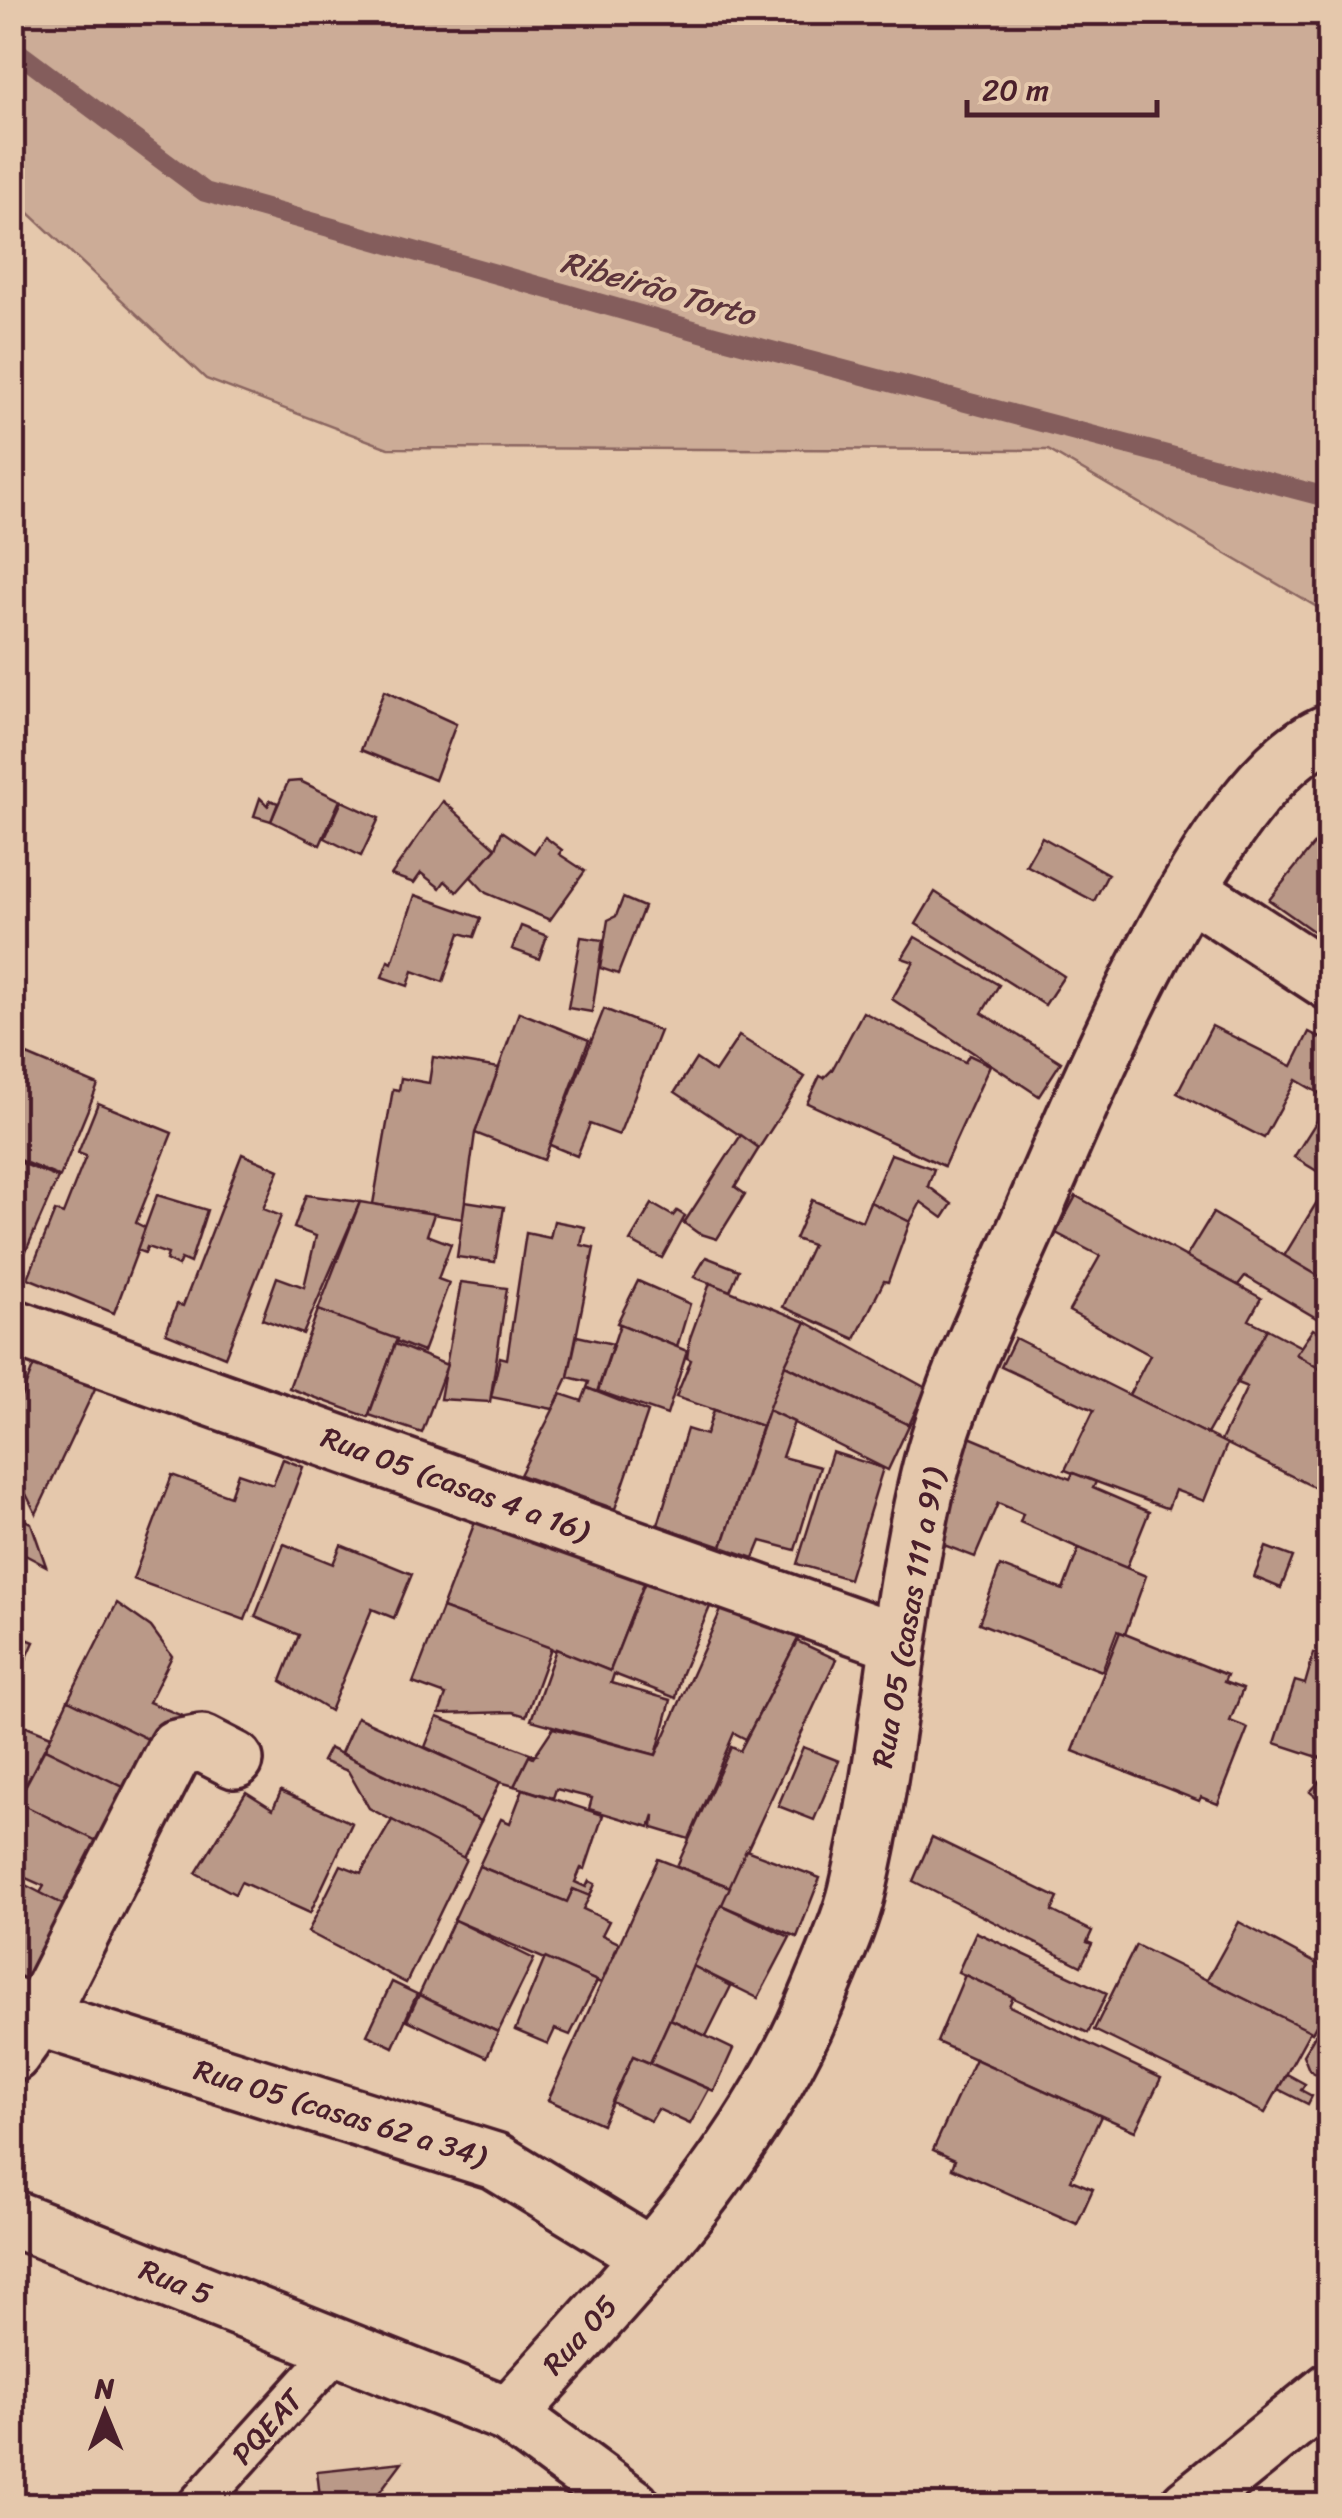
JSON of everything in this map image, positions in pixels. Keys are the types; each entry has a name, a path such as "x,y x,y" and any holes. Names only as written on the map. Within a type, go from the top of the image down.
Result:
{"street":[{"name":"Rua 05 (casas 111 a 91)","path":"650,2256 713,2183 776,2088 818,1996 856,1897 881,1774 898,1642 930,1472 958,1384 1113,1028 1189,890 1250,798 1307,740 1330,732"},
{"path":"1189,890 1330,982"},
{"name":"Rua 05 (casas 4 a 16)","path":"12,1327 898,1642"},
{"path":"21,2026 176,1748 202,1743 235,1760"},
{"name":"Rua 05 (casas 62 a 34)","path":"21,2026 495,2161 650,2256"},
{"name":"Rua 5","path":"12,2218 509,2414 632,2506"},
{"name":"Rua 05","path":"509,2414 650,2256"},
{"path":"1188,2506 1330,2391"}],"lane":[{"name":"PQEAT","path":"196,2506 339,2348"}],"shaded area":[{"path":"12,13 1329,13 1329,614 1048,450 388,448 206,379 13,198"}],"building":[{"path":"384,691 456,724 435,780 361,750"},
{"path":"300,781 340,800 320,845 271,821 288,782"},
{"path":"260,798 268,806 270,800 278,803 271,821 254,816"},
{"path":"342,801 379,818 361,856 325,838"},
{"path":"443,801 496,848 457,892 445,881 440,888 421,873 414,883 391,875"},
{"path":"1330,824 1330,943 1269,900"},
{"path":"502,831 534,853 545,837 562,850 559,854 585,871 550,920 486,893 471,877 496,848"},
{"path":"1042,837 1108,874 1094,901 1026,865"},
{"path":"935,892 1064,976 1045,1005 916,924"},
{"path":"415,895 481,918 474,937 460,933 443,982 413,971 408,986 382,977 388,961 392,963"},
{"path":"623,898 644,907 618,974 600,968 608,920 616,916"},
{"path":"521,926 547,936 539,959 512,949"},
{"path":"581,937 603,940 592,1012 568,1008"},
{"path":"915,937 999,985 982,1013 1061,1062 1039,1096 892,999 914,962 902,958"},
{"path":"604,1009 660,1031 619,1135 590,1124 577,1156 550,1145"},
{"path":"519,1012 589,1040 544,1160 475,1133"},
{"path":"863,1012 965,1062 969,1055 990,1065 944,1166 807,1103 820,1076 824,1078 832,1070"},
{"path":"1212,1026 1292,1066 1309,1032 1330,1043 1329,1099 1296,1080 1264,1138 1177,1093"},
{"path":"739,1036 805,1077 759,1148 675,1092 696,1059 715,1072"},
{"path":"27,1055 98,1085 60,1177 12,1157 12,1091"},
{"path":"433,1057 499,1068 475,1133 463,1219 373,1204 393,1089 399,1090 401,1078 429,1083"},
{"path":"1330,1100 1330,1179 1294,1157"},
{"path":"98,1103 172,1133 136,1223 146,1228 114,1313 28,1278 55,1211 63,1214 86,1156 78,1153"},
{"path":"741,1135 759,1148 735,1187 745,1194 717,1239 698,1233 684,1223"},
{"path":"242,1154 279,1170 263,1209 281,1216 225,1357 166,1333 177,1304 183,1306"},
{"path":"891,1154 934,1169 928,1186 952,1204 943,1218 921,1202 910,1222 870,1202"},
{"path":"12,1159 58,1178 25,1253 12,1247"},
{"path":"157,1195 207,1210 190,1263 181,1259 178,1266 166,1260 168,1254 147,1247 145,1253 137,1250"},
{"path":"306,1195 360,1202 303,1334 262,1319 277,1277 304,1287 316,1236 294,1228"},
{"path":"1076,1196 1261,1298 1249,1320 1267,1329 1207,1434 1129,1395 1150,1355 1069,1311 1100,1256 1056,1233"},
{"path":"1320,1197 1330,1202 1330,1283 1284,1256"},
{"path":"812,1200 862,1221 870,1202 910,1222 888,1282 884,1281 855,1339 783,1307 812,1245 795,1239"},
{"path":"465,1201 504,1207 495,1262 457,1257"},
{"path":"360,1202 434,1214 427,1235 451,1244 438,1279 449,1283 423,1352 318,1310"},
{"path":"652,1204 673,1216 677,1211 685,1216 662,1258 630,1241"},
{"path":"1213,1213 1330,1283 1330,1326 1245,1276 1238,1285 1186,1257"},
{"path":"554,1221 585,1227 581,1245 594,1248 568,1377 553,1409 491,1397 500,1357 507,1359 526,1233 550,1238"},
{"path":"706,1257 739,1270 730,1291 694,1277"},
{"path":"638,1281 690,1304 677,1347 617,1323"},
{"path":"461,1282 507,1288 490,1402 440,1399"},
{"path":"710,1283 806,1322 762,1426 676,1397 691,1360 687,1358 690,1338"},
{"path":"318,1310 397,1339 368,1417 289,1388"},
{"path":"806,1322 926,1388 909,1425 785,1365"},
{"path":"620,1324 687,1351 667,1415 598,1391"},
{"path":"1267,1329 1301,1347 1296,1354 1330,1375 1330,1495 1221,1441 1247,1387 1237,1383"},
{"path":"1313,1329 1330,1339 1330,1375 1296,1354"},
{"path":"577,1336 613,1344 597,1392 587,1388 589,1382 568,1377"},
{"path":"1015,1338 1227,1444 1204,1501 1175,1490 1168,1508 1163,1507 1065,1470 1094,1410 1001,1367"},
{"path":"395,1344 447,1365 422,1433 369,1415"},
{"path":"12,1348 29,1354 12,1396"},
{"path":"36,1360 100,1378 36,1514 23,1488 12,1483 12,1397 20,1400"},
{"path":"785,1365 909,1425 888,1470 768,1410"},
{"path":"587,1388 648,1412 615,1509 520,1475 561,1394 582,1401"},
{"path":"714,1410 762,1426 722,1547 658,1525 687,1429 706,1435"},
{"path":"768,1410 794,1422 782,1457 820,1467 795,1550 761,1541 754,1558 722,1547"},
{"path":"967,1436 1070,1479 1073,1473 1096,1482 1093,1488 1149,1512 1126,1569 1020,1522 1023,1514 998,1503 975,1557 923,1537"},
{"path":"832,1452 883,1468 849,1579 797,1564"},
{"path":"283,1459 303,1467 245,1620 133,1579 172,1475 230,1496 238,1473 273,1485"},
{"path":"12,1514 31,1523 46,1566 12,1548"},
{"path":"478,1514 648,1574 610,1671 442,1608"},
{"path":"284,1544 333,1564 341,1545 412,1574 394,1618 372,1609 330,1711 281,1681 299,1635 255,1617"},
{"path":"1266,1547 1293,1557 1281,1588 1254,1577"},
{"path":"1079,1548 1146,1576 1125,1634 1117,1631 1102,1671 979,1623 1000,1566 1063,1590"},
{"path":"648,1574 715,1595 681,1675 676,1698 614,1674 611,1683 671,1700 656,1755 531,1720 556,1649 610,1671"},
{"path":"726,1599 800,1635 746,1739 734,1733 689,1839 653,1828 654,1815 650,1827 589,1809 592,1798 556,1789 553,1798 514,1786 529,1756 533,1758 553,1728 656,1755"},
{"path":"117,1603 151,1627 172,1656 149,1702 206,1726 188,1759 68,1700"},
{"path":"442,1608 551,1648 526,1716 513,1712 439,1714 446,1695 413,1683"},
{"path":"1120,1632 1227,1675 1224,1682 1243,1689 1230,1721 1248,1728 1218,1804 1201,1797 1199,1801 1073,1751"},
{"path":"12,1633 34,1642 12,1691"},
{"path":"797,1641 836,1659 730,1887 677,1866 731,1747 740,1751"},
{"path":"1314,1653 1330,1658 1330,1746 1324,1759 1275,1743 1295,1681 1305,1684"},
{"path":"68,1700 188,1759 150,1801 68,1761 45,1749"},
{"path":"357,1717 500,1782 481,1821 341,1753"},
{"path":"437,1717 535,1755 529,1756 514,1786 500,1782 425,1747"},
{"path":"12,1720 51,1736 12,1811"},
{"path":"803,1747 839,1761 814,1820 778,1806"},
{"path":"329,1748 481,1821 463,1858 369,1808 348,1771 322,1761"},
{"path":"45,1749 140,1795 117,1851 17,1802"},
{"path":"1330,1770 1330,1806 1328,1807 1310,1792"},
{"path":"523,1789 603,1815 585,1869 581,1868 575,1882 586,1887 589,1881 595,1884 590,1896 573,1889 567,1902 479,1866 501,1819 510,1823"},
{"path":"281,1791 352,1823 310,1913 241,1882 235,1894 196,1873 246,1792 273,1809"},
{"path":"17,1802 113,1849 79,1913 40,1893 44,1886 12,1872 12,1811"},
{"path":"392,1820 466,1859 406,1983 308,1932 341,1865 361,1873"},
{"path":"932,1837 1058,1898 1052,1911 1092,1931 1087,1942 1092,1944 1081,1966 913,1881"},
{"path":"746,1850 820,1878 797,1937 721,1905"},
{"path":"658,1859 730,1887 650,2063 633,2056 602,2124 548,2100"},
{"path":"479,1866 567,1902 573,1889 590,1896 583,1909 609,1921 602,1935 619,1943 601,1983 454,1920"},
{"path":"12,1878 79,1913 58,2012 12,1981"},
{"path":"721,1905 790,1937 758,1998 693,1966"},
{"path":"454,1920 534,1959 498,2032 419,1995"},
{"path":"1239,1922 1330,1971 1330,1999 1312,2033 1207,1980"},
{"path":"976,1932 1107,1993 1088,2033 958,1972"},
{"path":"1136,1945 1310,2031 1265,2113 1094,2030"},
{"path":"545,1958 597,1981 570,2035 555,2029 548,2044 515,2030"},
{"path":"693,1966 731,1986 706,2036 670,2019"},
{"path":"965,1975 1013,1997 1009,2006 1161,2078 1135,2131 937,2042"},
{"path":"392,1982 417,1994 393,2047 367,2035"},
{"path":"419,1995 498,2032 487,2057 407,2020"},
{"path":"670,2019 733,2049 714,2091 650,2063"},
{"path":"1324,2020 1330,2024 1330,2082 1309,2070 1303,2055"},
{"path":"633,2056 709,2089 690,2124 658,2109 651,2121 612,2102"},
{"path":"975,2059 1101,2116 1071,2180 1093,2189 1077,2224 952,2168 955,2160 933,2150"},
{"path":"1287,2074 1305,2084 1301,2090 1312,2096 1308,2104 1278,2089"},
{"path":"402,2462 369,2506 321,2506 317,2471"}],"waterway":[{"name":"Ribeirão Torto","path":"12,48 205,192 715,336 1330,498"}]}
